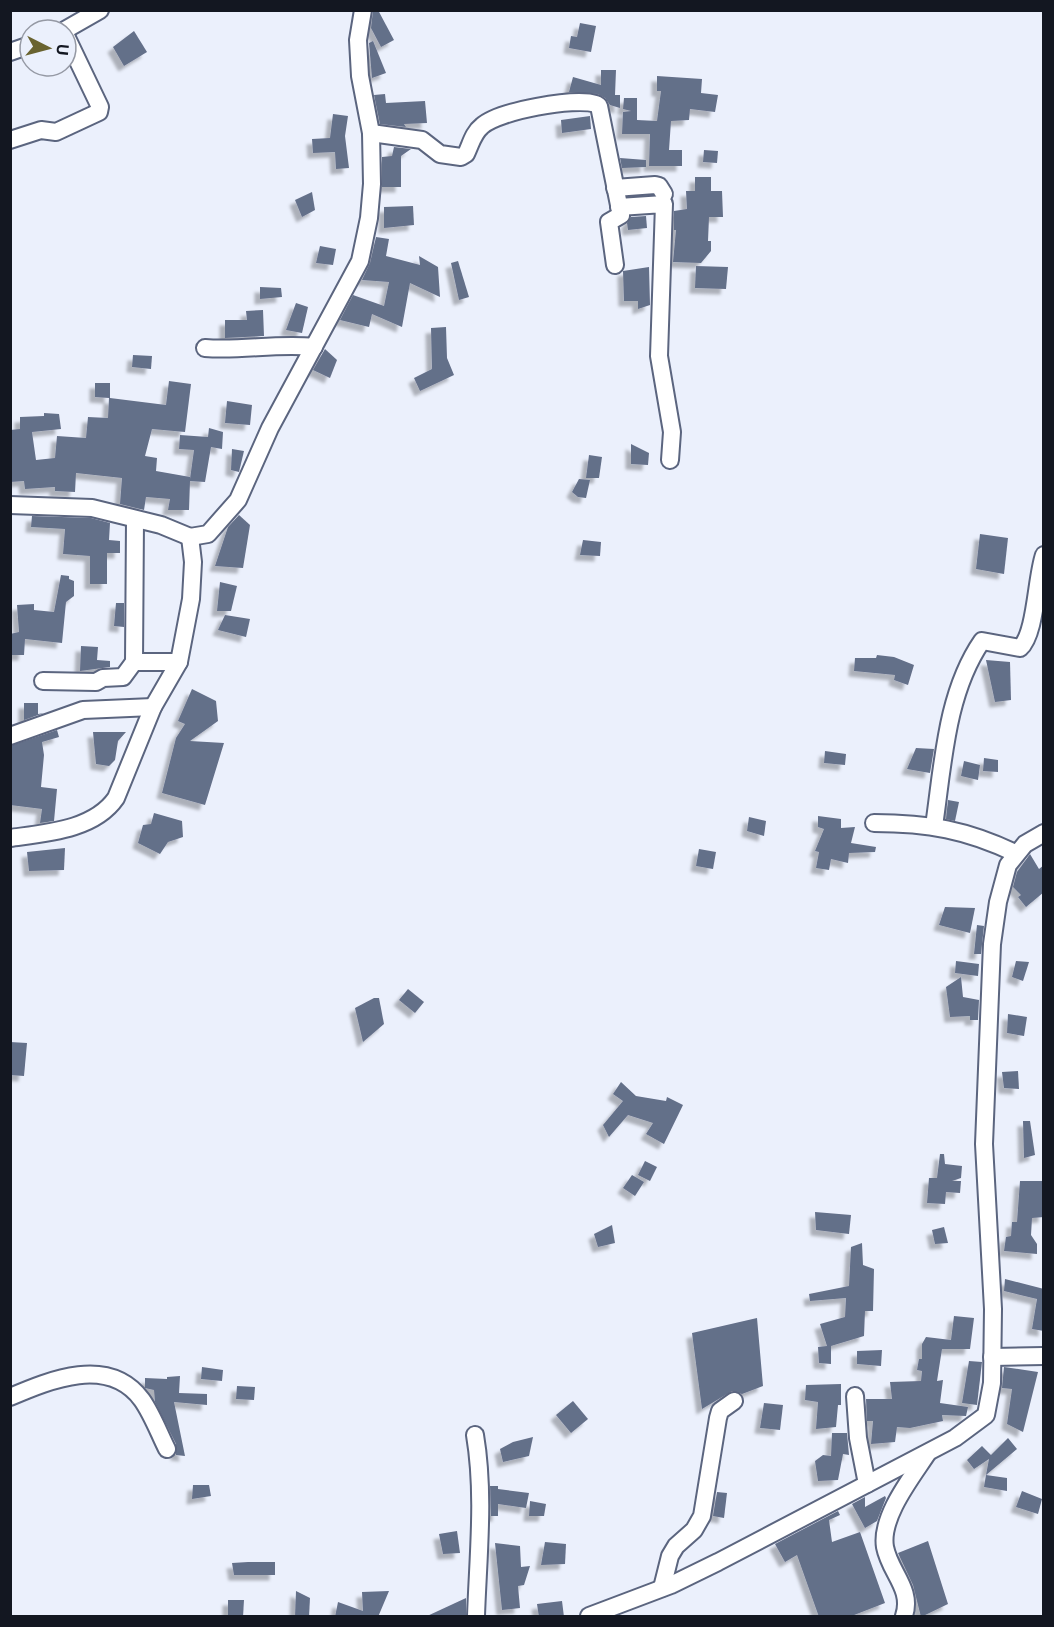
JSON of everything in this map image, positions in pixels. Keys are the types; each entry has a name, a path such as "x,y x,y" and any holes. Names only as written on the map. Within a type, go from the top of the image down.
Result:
{"street":[{"path":"78,23 100,10"},
{"path":"10,505 92,508 161,525 190,537 208,534 238,500 270,428 360,261 369,218 371,133 360,76 358,40 363,10"},
{"path":"10,140 39,130 56,132 99,112 100,107 78,61"},
{"path":"371,133 422,140 440,154 461,157 466,154 474,135 487,121 510,112 542,106 592,102 599,106 619,207 620,217 609,222 615,265"},
{"path":"615,188 655,185 659,186 664,194"},
{"path":"619,207 664,204 659,356 672,432 670,460"},
{"path":"205,348 236,351 282,344 314,347"},
{"path":"128,698 123,677 134,662 135,520"},
{"path":"10,838 50,832 81,823 108,810 116,798 153,707 179,663 191,599 193,562 190,537"},
{"path":"934,826 946,746 968,666 982,641 1020,648 1023,646 1029,632 1044,555"},
{"path":"134,662 179,663"},
{"path":"44,681 96,682 103,678 123,677"},
{"path":"10,736 83,710 153,707"},
{"path":"874,823 934,826 963,831 1016,853"},
{"path":"589,1617 662,1588 867,1484 974,1427 986,1415 990,1402 992,1357 991,1243 984,1144 992,944 1002,882 1016,853 1044,833"},
{"path":"992,1357 1044,1356"},
{"path":"10,1398 37,1385 79,1374 117,1382 133,1390 142,1400 167,1449"},
{"path":"855,1396 858,1438 867,1484"},
{"path":"662,1588 670,1556 676,1546 694,1530 702,1516 718,1418 720,1411 734,1401"},
{"path":"475,1435 479,1491 476,1617"},
{"path":"904,1617 907,1594 890,1563 885,1535 900,1495 927,1453"}],"building":[{"path":"373,10 378,10 394,40 381,47 371,28"},
{"path":"580,23 596,26 591,52 569,48 571,36 577,37"},
{"path":"134,31 147,52 124,66 113,47"},
{"path":"373,41 386,73 372,78 369,43"},
{"path":"601,70 616,70 615,95 620,95 620,108 610,105 598,94 569,92 573,77 601,85"},
{"path":"657,76 702,79 701,93 718,95 715,112 690,109 689,120 671,121 669,150 682,150 682,166 649,166 650,134 622,134 623,112 631,111 623,109 624,98 637,98 637,120 657,121 661,91 657,91"},
{"path":"385,94 386,103 425,101 427,123 404,124 406,127 380,124 374,95"},
{"path":"333,114 348,116 345,136 349,168 336,169 335,152 313,153 312,139 330,138"},
{"path":"590,116 591,129 562,133 561,120"},
{"path":"394,147 411,149 401,156 401,187 382,187 382,157 392,156"},
{"path":"704,150 718,151 717,163 703,162"},
{"path":"620,158 646,160 646,167 622,168"},
{"path":"695,177 711,177 711,191 722,191 723,217 709,217 708,241 711,241 711,251 701,263 673,262 676,230 674,230 674,211 687,209 686,191 695,191"},
{"path":"312,192 315,210 302,217 295,200"},
{"path":"413,206 414,225 384,228 384,207"},
{"path":"646,216 647,228 628,230 627,223 631,217"},
{"path":"376,237 389,239 386,256 420,265 419,256 438,267 440,297 410,283 402,327 372,314 369,327 340,320 353,295 384,306 389,282 362,280 370,263"},
{"path":"320,246 336,249 333,265 316,263"},
{"path":"458,261 469,297 459,300 451,263"},
{"path":"696,266 728,267 726,289 695,288"},
{"path":"649,267 650,305 638,309 638,301 624,301 623,271"},
{"path":"260,287 281,288 282,297 260,299"},
{"path":"296,303 308,307 302,333 286,330"},
{"path":"263,310 264,336 225,338 225,320 247,320 246,311"},
{"path":"446,327 447,358 454,375 420,391 414,378 432,369 431,328"},
{"path":"325,349 337,360 330,378 313,370"},
{"path":"133,355 152,356 151,369 132,367"},
{"path":"169,381 191,384 185,432 152,429 145,456 157,458 156,471 190,477 190,479 194,450 179,449 180,435 208,437 209,428 223,432 222,449 211,447 205,482 190,481 189,510 168,510 170,499 146,497 144,510 120,504 122,478 76,473 75,492 55,491 55,487 25,489 24,481 10,482 10,430 20,429 20,417 44,416 44,413 59,414 61,429 32,432 36,460 55,458 57,436 86,438 88,417 108,418 109,398 95,397 95,383 110,383 110,398 166,405"},
{"path":"227,401 252,405 250,425 225,423"},
{"path":"631,444 649,453 648,465 631,464"},
{"path":"232,449 244,451 239,472 231,470"},
{"path":"589,455 602,457 599,478 586,478"},
{"path":"579,479 590,480 586,498 578,497 572,492"},
{"path":"239,515 250,525 243,568 215,566 228,527"},
{"path":"32,516 91,518 110,523 109,540 120,541 120,553 107,553 107,584 90,584 90,556 63,554 65,529 31,527"},
{"path":"980,534 1008,538 1004,574 976,569"},
{"path":"583,540 601,542 600,556 580,555"},
{"path":"61,575 69,576 69,579 74,581 74,596 66,602 62,643 25,639 24,655 10,655 10,634 19,632 17,605 34,604 34,610 54,612"},
{"path":"220,582 237,586 231,611 217,611"},
{"path":"116,603 124,603 124,627 114,626"},
{"path":"225,615 250,619 246,637 218,630"},
{"path":"81,646 98,647 97,660 110,661 110,667 80,671"},
{"path":"877,655 894,657 914,665 908,685 894,680 895,675 854,671 855,658 876,658"},
{"path":"986,660 1010,662 1011,700 995,702"},
{"path":"192,689 216,701 218,721 190,741 224,743 205,805 162,793 176,738 185,724 178,721"},
{"path":"24,703 38,703 38,714 44,713 24,720"},
{"path":"57,730 59,737 42,742 44,755 41,787 57,789 54,821 40,823 42,809 10,805 10,746"},
{"path":"93,732 126,732 118,741 115,760 109,766 96,764"},
{"path":"916,748 934,749 930,773 907,769"},
{"path":"825,751 846,754 845,765 824,763"},
{"path":"984,758 998,760 998,772 983,771"},
{"path":"964,761 980,765 978,780 961,776"},
{"path":"948,800 959,802 955,821 946,819"},
{"path":"154,813 182,821 183,837 168,842 160,854 138,843 143,825 151,824"},
{"path":"818,816 841,819 841,828 855,827 851,843 876,847 875,852 849,853 848,863 831,859 829,870 816,868 819,852 815,851 824,829 818,827"},
{"path":"749,817 766,821 764,836 747,831"},
{"path":"65,848 64,870 29,871 27,852"},
{"path":"699,849 716,852 713,869 696,866"},
{"path":"1030,854 1039,869 1044,865 1044,892 1026,907 1018,897 1021,895 1013,887 1017,872"},
{"path":"945,907 975,908 970,933 939,925"},
{"path":"977,925 984,926 981,954 974,954"},
{"path":"956,961 979,964 978,976 955,973"},
{"path":"1016,961 1029,962 1023,981 1012,977"},
{"path":"961,977 963,997 979,1000 978,1020 970,1020 970,1016 950,1017 946,987"},
{"path":"408,989 424,1002 415,1013 399,1000"},
{"path":"374,998 379,998 384,1024 363,1042 355,1008"},
{"path":"1008,1014 1027,1017 1024,1036 1007,1033"},
{"path":"10,1042 27,1043 24,1076 10,1075"},
{"path":"1018,1071 1019,1089 1004,1088 1002,1072"},
{"path":"621,1082 636,1096 666,1101 667,1097 683,1105 664,1144 646,1134 653,1123 628,1115 609,1137 603,1125 623,1101 613,1094"},
{"path":"1023,1121 1030,1121 1035,1155 1024,1158"},
{"path":"940,1154 944,1154 945,1164 962,1166 961,1178 952,1181 961,1181 960,1193 946,1192 945,1204 927,1203 929,1178 937,1178"},
{"path":"645,1161 657,1167 650,1181 638,1175"},
{"path":"632,1175 644,1182 635,1196 623,1188"},
{"path":"1020,1181 1044,1181 1044,1217 1032,1218 1031,1235 1037,1244 1037,1254 1004,1251 1006,1237 1011,1236 1012,1222 1017,1222"},
{"path":"815,1212 851,1215 849,1234 816,1230"},
{"path":"612,1225 615,1243 598,1247 594,1234"},
{"path":"944,1227 948,1243 935,1244 932,1230"},
{"path":"862,1243 863,1265 874,1269 873,1311 865,1311 864,1336 831,1346 831,1364 819,1363 818,1347 827,1346 820,1324 845,1317 846,1298 810,1301 809,1294 849,1286 851,1247"},
{"path":"1005,1279 1044,1289 1044,1331 1032,1329 1037,1299 1004,1291"},
{"path":"954,1316 974,1318 970,1349 942,1349 937,1381 943,1380 940,1403 968,1407 966,1416 942,1415 943,1421 910,1428 897,1427 895,1442 871,1444 873,1421 867,1421 866,1399 892,1399 890,1382 921,1381 922,1371 917,1370 919,1359 922,1359 922,1344 926,1337 951,1340"},
{"path":"757,1318 763,1386 742,1394 732,1391 702,1409 692,1333"},
{"path":"882,1350 881,1366 857,1364 857,1351"},
{"path":"969,1361 982,1362 977,1405 962,1403"},
{"path":"202,1367 223,1370 222,1381 201,1379"},
{"path":"1004,1367 1038,1372 1023,1432 1007,1424 1012,1389 1002,1388"},
{"path":"180,1376 179,1393 207,1394 207,1405 174,1402 185,1456 176,1455 176,1444 155,1402 154,1390 145,1388 145,1378 167,1379 167,1377"},
{"path":"841,1384 841,1405 838,1405 836,1427 816,1429 818,1402 805,1400 806,1385"},
{"path":"237,1386 255,1387 254,1400 236,1399"},
{"path":"573,1401 588,1419 571,1433 556,1415"},
{"path":"764,1403 783,1405 780,1430 760,1428"},
{"path":"832,1433 847,1433 849,1455 843,1454 838,1480 818,1481 815,1461 823,1455 831,1456"},
{"path":"533,1437 529,1456 503,1462 500,1449 513,1442"},
{"path":"1008,1438 1017,1449 986,1475 989,1459 974,1469 967,1460 982,1446 991,1455"},
{"path":"986,1475 1007,1478 1007,1491 984,1487"},
{"path":"193,1485 209,1485 211,1496 192,1499"},
{"path":"490,1486 529,1493 526,1508 498,1504 498,1516 491,1516"},
{"path":"1022,1491 1042,1499 1038,1514 1016,1507"},
{"path":"717,1492 727,1493 724,1518 713,1516"},
{"path":"885,1496 877,1521 865,1528 852,1504 865,1497 865,1507"},
{"path":"530,1501 546,1504 544,1516 529,1516"},
{"path":"838,1511 840,1515 829,1520 832,1542 860,1532 885,1603 849,1617 819,1617 797,1555 785,1562 775,1544"},
{"path":"457,1531 460,1553 443,1554 439,1534"},
{"path":"928,1541 948,1604 921,1617 913,1585 898,1553"},
{"path":"545,1542 566,1544 565,1564 541,1565"},
{"path":"495,1543 520,1546 521,1567 530,1566 524,1585 518,1586 520,1608 502,1610"},
{"path":"275,1562 275,1575 234,1575 232,1563"},
{"path":"296,1591 310,1598 309,1617 295,1617"},
{"path":"389,1591 378,1617 335,1617 338,1602 363,1611 362,1592"},
{"path":"466,1598 466,1617 425,1617"},
{"path":"228,1600 244,1600 243,1617 228,1617"},
{"path":"562,1601 564,1617 539,1617 537,1604"}]}
